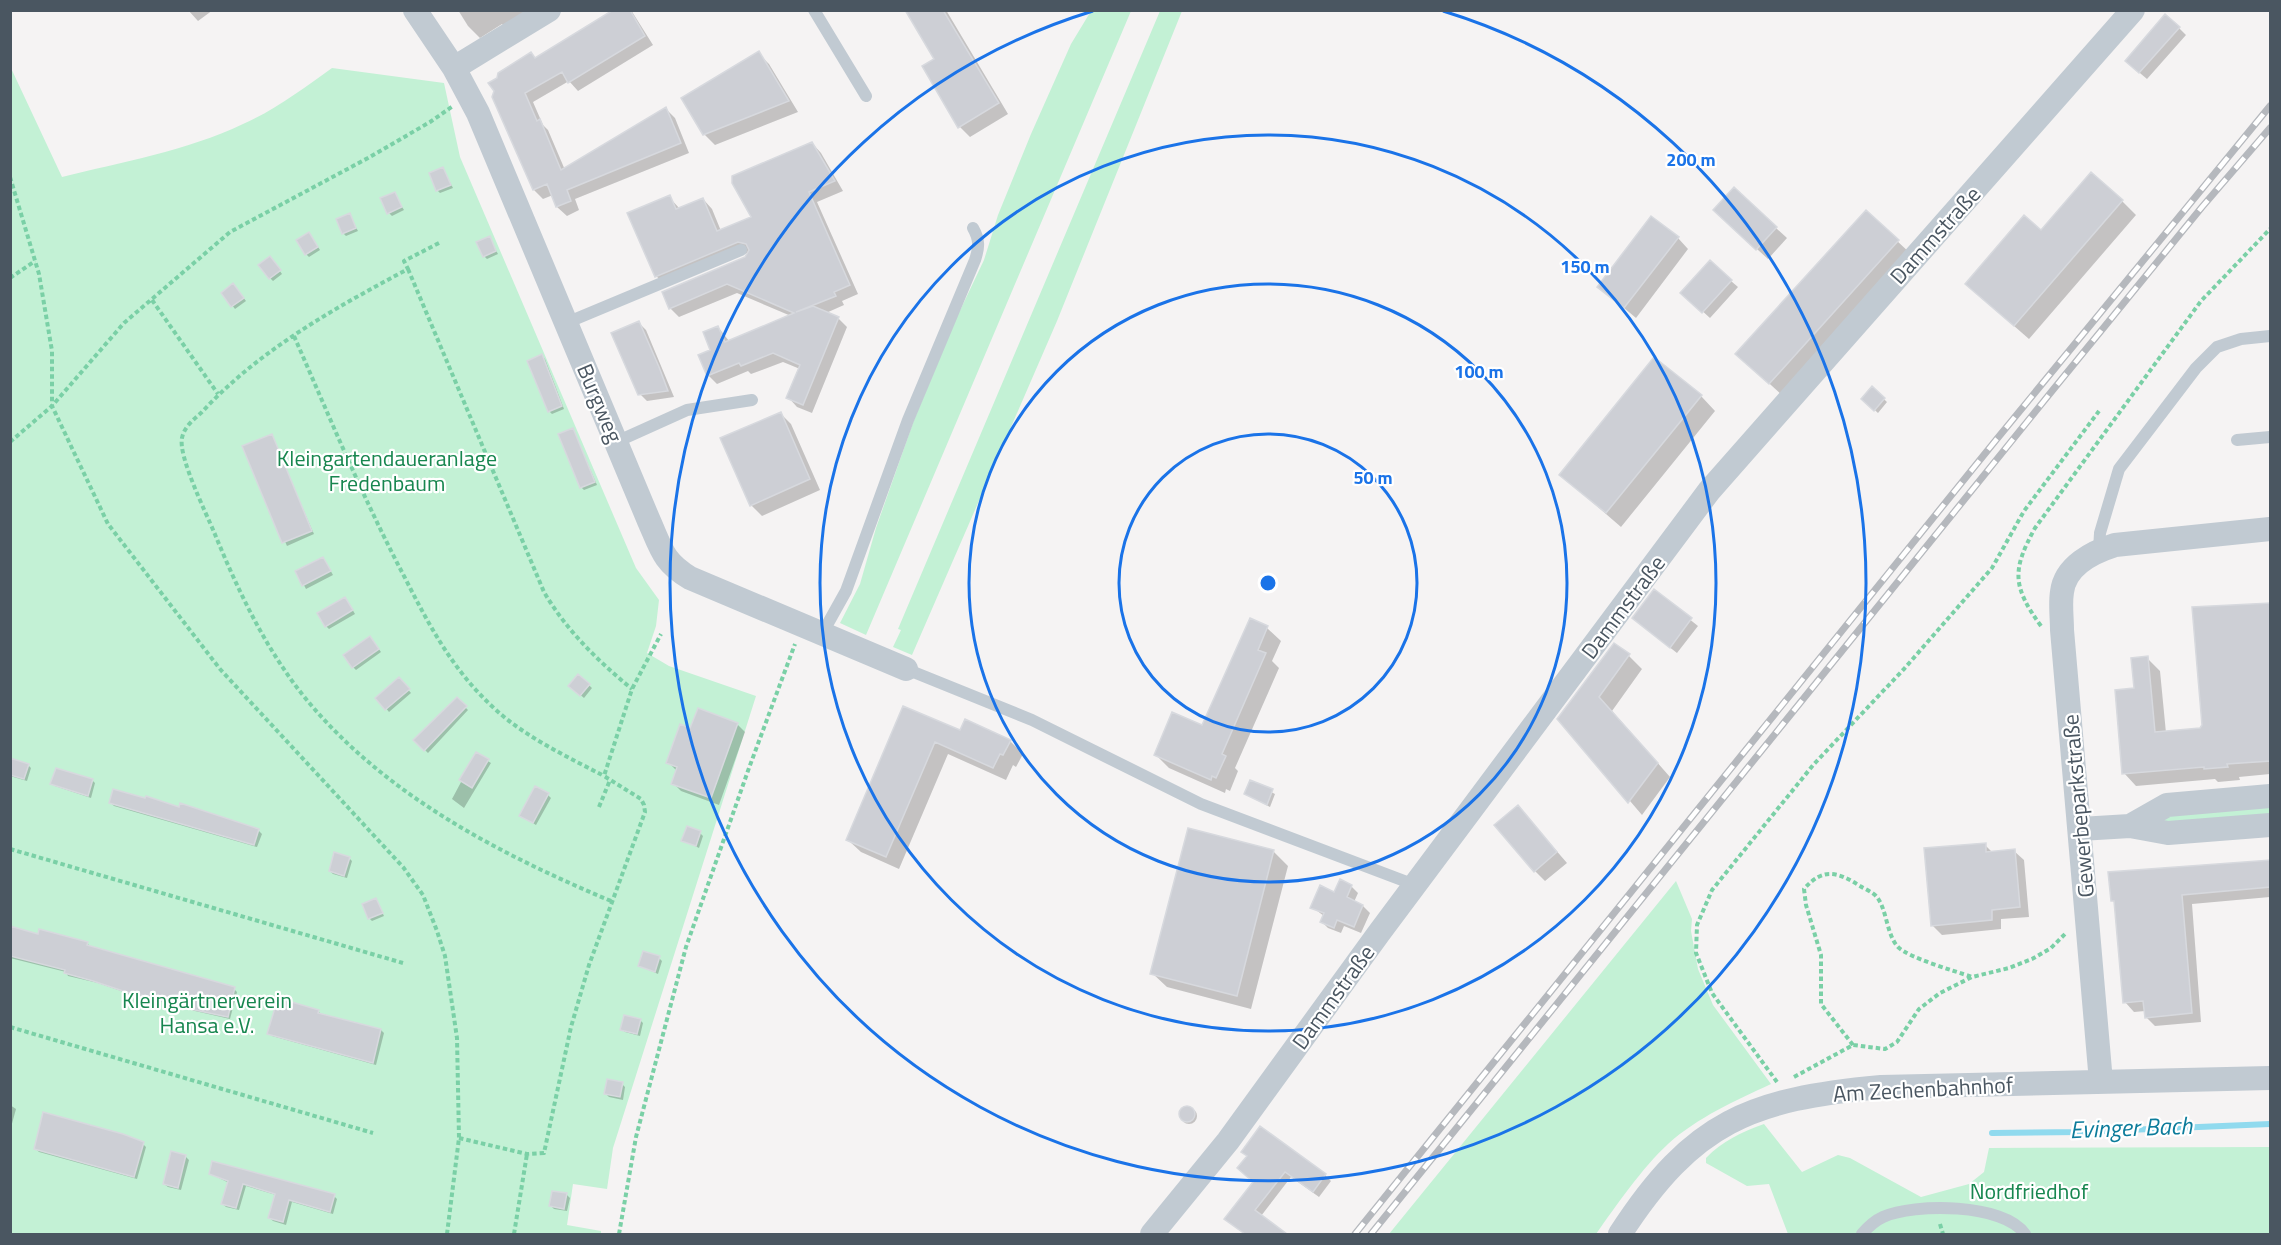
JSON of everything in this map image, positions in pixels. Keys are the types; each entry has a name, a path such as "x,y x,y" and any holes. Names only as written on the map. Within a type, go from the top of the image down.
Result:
{"street":[{"name":"Burgweg","path":"415,10 454,68 478,113 659,544 674,568 690,578 906,669"},
{"path":"454,68 549,10"},
{"name":"Dammstraße","path":"1152,1234 1228,1140 1709,491 2133,10"},
{"name":"Gewerbeparkstraße","path":"2101,1082 2062,630 2062,590 2073,568 2099,550 2115,545 2271,528"},
{"path":"2130,826 2167,805 2271,796"},
{"path":"2080,829 2130,826 2168,833 2271,825"},
{"path":"2101,1082 2271,1078"},
{"name":"Am Zechenbahnhof","path":"1620,1234 1636,1209 1671,1167 1698,1141 1732,1119 1764,1107 1784,1092 1833,1092 1881,1087 2101,1082"}],"lane":[{"path":"814,10 866,96"},
{"path":"812,629 846,591 908,420 975,260 979,247 973,228"},
{"path":"566,323 741,250"},
{"path":"2099,550 2100,533 2119,469 2196,368 2217,347 2241,339 2271,336"},
{"path":"616,442 687,410 752,400"},
{"path":"2237,440 2271,437"},
{"path":"906,669 1032,720 1201,804 1415,885"},
{"path":"1862,1234 1868,1226 1889,1214 1936,1208 1964,1209 1998,1215 2010,1221 2025,1234"}],"path":[{"path":"10,442 52,406 124,323 230,232 430,122 467,93"},
{"path":"10,177 35,261 52,351 52,406 108,524 220,669 404,867 423,896 445,956 457,1038 459,1137 447,1234"},
{"path":"2044,632 2028,609 2019,586 2018,570 2024,549 2035,528 2201,301 2271,229"},
{"path":"439,243 404,261 544,592 564,623 632,689"},
{"path":"10,278 35,261"},
{"path":"408,269 342,304 294,336 218,394 187,428 182,438 184,456 219,544 272,652 301,693 324,720 371,764 417,800 481,839 565,882 611,901"},
{"path":"152,300 218,394"},
{"path":"294,336 381,534 431,628 458,671 498,712 538,741 604,776 641,799 644,805 645,812 589,965 572,1027 544,1153 527,1154 459,1137"},
{"path":"2088,924 2074,925 2051,948 2032,959 2009,968 1972,977 1940,993 1919,1009 1897,1042 1891,1046 1885,1049 1853,1045 1784,1092 1712,993 1696,952 1697,925 1712,890 1814,764 1904,669 1992,568 2024,511 2099,411"},
{"path":"620,1234 636,1137 686,947 749,768 812,629"},
{"path":"604,776 632,689 661,634"},
{"path":"599,807 610,780"},
{"path":"10,849 403,963"},
{"path":"1853,1045 1821,1004 1821,955 1806,904 1804,889 1812,879 1827,873 1844,875 1877,897 1893,940 1900,949 1936,965 1972,977"},
{"path":"10,1027 373,1133"},
{"path":"514,1234 527,1154"}],"green space":[{"path":"1091,11 1131,11 866,635 840,623 860,584 876,528 914,420 955,321 984,260 998,215 1031,134 1071,44"},
{"path":"1160,11 1182,11 1057,321 912,655 893,647 901,630 898,629"},
{"path":"10,66 62,177 199,142 266,112 332,68 444,83 460,157 636,568 659,600 656,626 647,653 669,666 756,696 613,1148 607,1189 573,1184 567,1225 601,1231 601,1234 11,1234"},
{"path":"2270,800 2270,821 2171,830 2163,818 2164,815"},
{"path":"1676,881 1692,919 1691,931 1698,969 1713,1005 1771,1084 1704,1118 1668,1144 1639,1176 1596,1234 1389,1234"},
{"name":"Nordfriedhof","path":"1764,1124 1802,1172 1838,1155 1850,1158 1921,1197 1969,1184 1984,1172 1989,1148 2270,1147 2270,1234 1788,1234 1769,1184 1747,1186 1706,1163 1706,1158 1726,1142"}],"building":[{"path":"613,10 630,10 645,36 568,83 562,72 525,93 537,121 540,119 561,170 666,107 681,143 567,190 571,201 556,207 547,184 533,190 492,97 494,91 488,83 497,78 498,73 531,52 535,58"},
{"path":"905,10 943,10 999,103 958,128 922,66 934,59"},
{"path":"2165,14 2180,27 2139,73 2125,61"},
{"path":"759,51 789,101 703,135 681,98"},
{"path":"812,142 835,181 809,192 850,285 834,292 836,296 796,312 813,306 839,317 803,405 786,398 800,365 773,353 707,376 698,355 710,350 703,332 718,326 725,342 794,313 727,284 669,309 662,292 745,257 749,250 746,244 738,242 655,277 627,213 670,195 676,209 703,198 717,231 751,217 732,183 732,176"},
{"path":"443,167 451,185 436,191 429,173"},
{"path":"2091,172 2123,200 2014,326 1965,284 2024,215 2041,230"},
{"path":"1734,187 1777,227 1756,250 1713,210"},
{"path":"395,192 402,207 387,214 380,198"},
{"path":"1866,210 1899,240 1769,384 1735,354"},
{"path":"350,213 356,228 342,234 336,219"},
{"path":"1651,216 1679,237 1624,308 1597,287"},
{"path":"309,232 318,247 305,255 296,240"},
{"path":"490,236 496,251 483,257 476,242"},
{"path":"270,256 281,270 269,279 258,265"},
{"path":"1710,260 1732,280 1702,313 1680,293"},
{"path":"233,283 244,298 231,307 221,293"},
{"path":"639,321 668,391 638,395 611,333"},
{"path":"542,354 562,406 548,412 527,361"},
{"path":"1654,357 1702,395 1606,513 1559,475"},
{"path":"1872,386 1885,398 1874,411 1861,399"},
{"path":"781,412 810,479 750,506 720,438"},
{"path":"573,428 595,482 580,488 558,434"},
{"path":"272,434 312,531 282,543 242,446"},
{"path":"323,557 331,571 302,586 295,571"},
{"path":"1654,589 1692,618 1670,648 1632,618"},
{"path":"345,597 353,610 325,627 317,613"},
{"path":"2271,603 2271,761 2227,764 2228,767 2122,774 2115,690 2134,688 2131,658 2148,656 2155,732 2200,728 2202,725 2192,607"},
{"path":"1250,618 1268,626 1258,650 1266,653 1222,754 1226,756 1216,778 1212,776 1211,780 1154,755 1172,712 1202,725"},
{"path":"370,636 379,649 352,668 343,655"},
{"path":"1614,643 1630,654 1599,697 1658,763 1628,803 1557,719"},
{"path":"578,674 590,684 580,696 568,686"},
{"path":"399,677 410,689 385,710 375,698"},
{"path":"457,697 467,706 424,751 413,740"},
{"path":"903,706 960,730 965,719 1011,740 993,768 935,742 886,857 846,840"},
{"path":"698,708 738,723 711,798 671,784 677,767 666,763 680,724 690,728"},
{"path":"476,752 489,759 472,788 459,780"},
{"path":"10,758 29,764 24,779 10,775"},
{"path":"56,768 93,779 88,796 50,784"},
{"path":"1250,780 1273,789 1267,805 1244,794"},
{"path":"535,786 549,793 533,823 519,816"},
{"path":"113,789 145,798 146,796 179,807 180,803 259,829 254,845 109,803"},
{"path":"1518,805 1557,852 1534,872 1494,825"},
{"path":"687,826 701,831 696,846 681,841"},
{"path":"1188,828 1274,850 1237,996 1150,974"},
{"path":"1986,843 1986,852 2015,849 2020,907 1992,910 1992,920 1931,926 1924,848"},
{"path":"334,852 350,857 344,876 329,871"},
{"path":"2271,860 2271,887 2182,895 2192,1013 2145,1018 2143,1001 2123,1003 2114,901 2111,901 2108,872"},
{"path":"1340,879 1352,885 1347,897 1363,905 1354,927 1337,920 1334,928 1320,922 1324,913 1310,908 1320,885 1334,892"},
{"path":"376,898 383,913 368,919 362,904"},
{"path":"10,926 38,934 39,929 88,942 87,945 235,987 228,1017 142,995 141,997 64,973 65,970 10,956"},
{"path":"643,951 660,956 655,972 638,966"},
{"path":"278,998 319,1010 318,1013 381,1029 373,1063 267,1034"},
{"path":"624,1015 641,1019 637,1034 620,1030"},
{"path":"607,1079 623,1082 620,1097 604,1094"},
{"path":"1184,1106 1190,1106 1195,1114 1193,1120 1184,1122 1179,1117 1179,1111"},
{"path":"43,1112 144,1142 134,1177 34,1149"},
{"path":"1260,1126 1326,1174 1313,1192 1285,1172 1255,1210 1287,1234 1245,1234 1224,1219 1253,1182 1237,1168 1247,1156 1241,1152"},
{"path":"171,1151 186,1155 178,1188 163,1184"},
{"path":"212,1161 335,1194 330,1212 289,1200 283,1222 268,1218 275,1194 243,1184 236,1208 221,1204 228,1181 209,1174"},
{"path":"552,1191 567,1193 564,1209 549,1206"}],"waterway":[{"name":"Evinger Bach","path":"1992,1133 2080,1132 2270,1124"}],"railway":[{"path":"1355,1234 1996,440 2270,106"},
{"path":"1371,1234 2052,391 2202,207 2270,128"}],"park label":[{"name":"Kleingartendaueranlage Fredenbaum","path":"387,470"},
{"name":"Kleingärtnerverein Hansa e.V.","path":"207,1012"}]}
